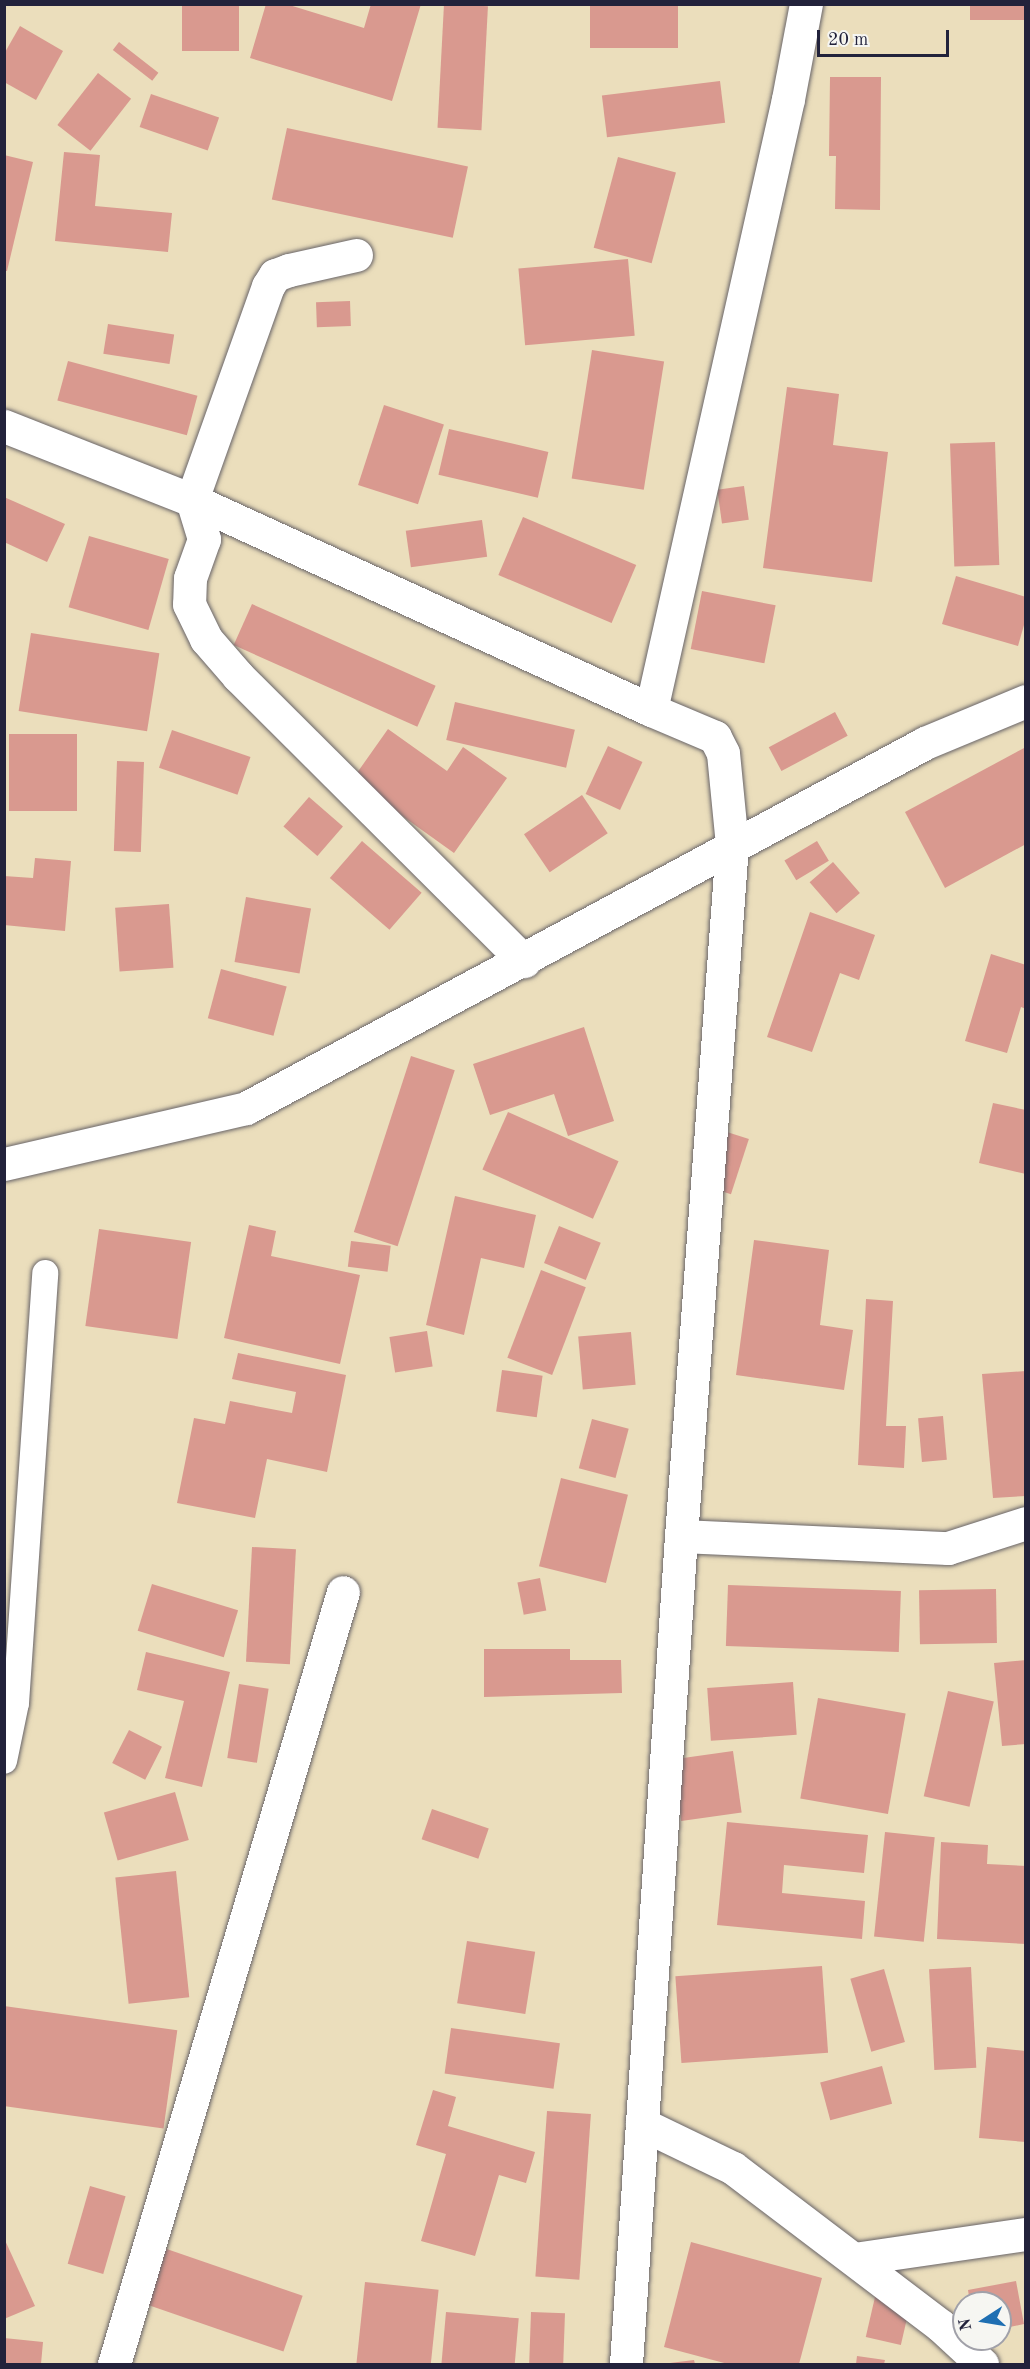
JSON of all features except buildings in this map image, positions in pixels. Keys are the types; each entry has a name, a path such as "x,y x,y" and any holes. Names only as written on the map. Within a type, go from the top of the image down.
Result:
{"street":[{"path":"651,710 788,99 806,4"},
{"path":"356,255 289,270 275,275 268,286 192,500 204,539 190,578 189,604 206,639 238,676 524,961"},
{"path":"4,426 192,500 651,710 715,737 723,753 732,845 681,1536 626,2364"},
{"path":"4,1164 246,1108 524,961 732,845 925,743 1026,701"},
{"path":"681,1536 948,1548 1026,1523"},
{"path":"114,2364 343,1592"},
{"path":"642,2124 733,2168 941,2326 982,2364"},
{"path":"854,2259 1026,2234"}],"lane":[{"path":"4,1761 16,1703 45,1273"}]}
